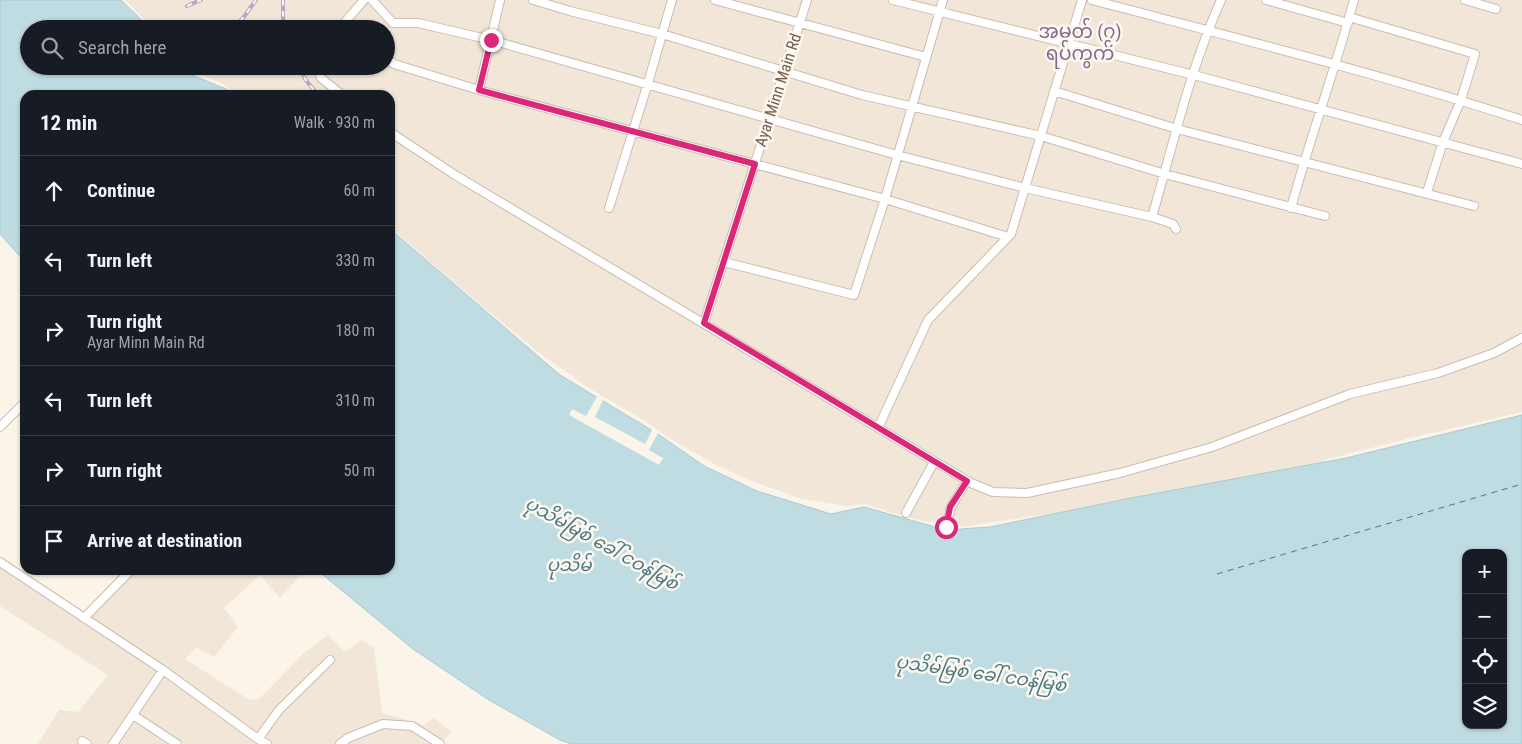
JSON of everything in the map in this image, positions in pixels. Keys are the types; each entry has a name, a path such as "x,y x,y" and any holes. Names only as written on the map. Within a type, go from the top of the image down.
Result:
{"street":[{"path":"347,20 364,0"},
{"path":"372,0 390,20"},
{"path":"479,90 500,0"},
{"path":"533,0 662,34 862,94 1041,136 1164,174 1325,216"},
{"path":"609,208 672,0"},
{"path":"715,0 926,57"},
{"name":"Ayar Minn Main Rd","path":"704,323 807,0"},
{"path":"894,0 1194,75 1522,164"},
{"path":"724,262 854,295 885,199 943,0"},
{"path":"878,428 928,320 1011,234 1082,0"},
{"path":"1092,0 1336,64 1461,100 1522,120"},
{"path":"1152,217 1208,30 1221,0"},
{"path":"1266,0 1474,54 1461,100 1443,142 1428,189"},
{"path":"1291,208 1303,162 1336,64 1354,0"},
{"path":"1465,0 1496,9"},
{"path":"395,24 418,23 491,40 897,155 1025,188 1152,217 1173,224 1176,230"},
{"path":"395,64 479,90 885,199 1008,237"},
{"path":"320,75 336,90"},
{"path":"1054,91 1177,129 1474,206"},
{"path":"395,135 455,175 934,462 967,481 993,492 1027,493 1120,473 1212,447 1350,394 1438,373 1494,353 1522,338"},
{"path":"0,427 20,407"},
{"path":"906,512 934,462"},
{"path":"946,527 950,507 967,481"},
{"path":"0,562 163,670 267,744"},
{"path":"84,618 126,575"},
{"path":"258,739 279,710 330,660"},
{"path":"113,744 163,670"},
{"path":"133,715 177,744"},
{"path":"340,744 348,738 383,724 412,726 440,744"}],"shaded area":[{"path":"125,0 1522,0 1522,412 1324,460 1308,470 1094,509 1024,517 962,527 913,519 865,504 847,506 802,499 752,481 716,465 592,390 538,352 395,231 395,90 232,90 221,83 202,75 395,75 395,20 145,20"},
{"path":"0,564 81,617 127,575 260,575 224,608 238,627 214,657 196,647 185,659 248,699 258,700 304,653 328,635 345,652 361,640 374,648 382,713 424,725 434,718 451,732 440,744 38,744 59,710 78,712 108,675 0,606"},
{"path":"260,575 301,575 280,598"}],"water":[{"path":"0,0 121,0 142,20 20,20 20,75 192,75 228,90 20,90 20,256 0,234"},
{"name":"ပုသိမ်","path":"395,233 560,375 658,434 704,466 757,491 831,514 864,507 946,530 990,527 1131,498 1346,458 1522,415 1522,744 572,744 560,740 489,700 413,649 323,575 395,575"}],"pier":[{"path":"598,395 604,398 595,417 645,444 653,428 659,431 649,450 663,458 659,465 569,415 572,409 586,416"}],"ferry route":[{"path":"1217,574 1522,484"}],"railway":[{"path":"187,6 201,0"},
{"path":"241,20 256,0"},
{"path":"283,0 284,20"},
{"path":"303,75 314,90"}],"district":[{"name":"အမှတ် (၇) ရပ်ကွက်","path":"1080,42"}],"route":[{"path":"491,40 479,90 755,164 704,323 967,481 950,507 946,527"}],"water label":[{"name":"ပုသိမ်မြစ် ခေါ် ငဝန်မြစ်","path":"602,543"},
{"name":"ပုသိမ်မြစ် ခေါ် ငဝန်မြစ်","path":"981,673"}]}
